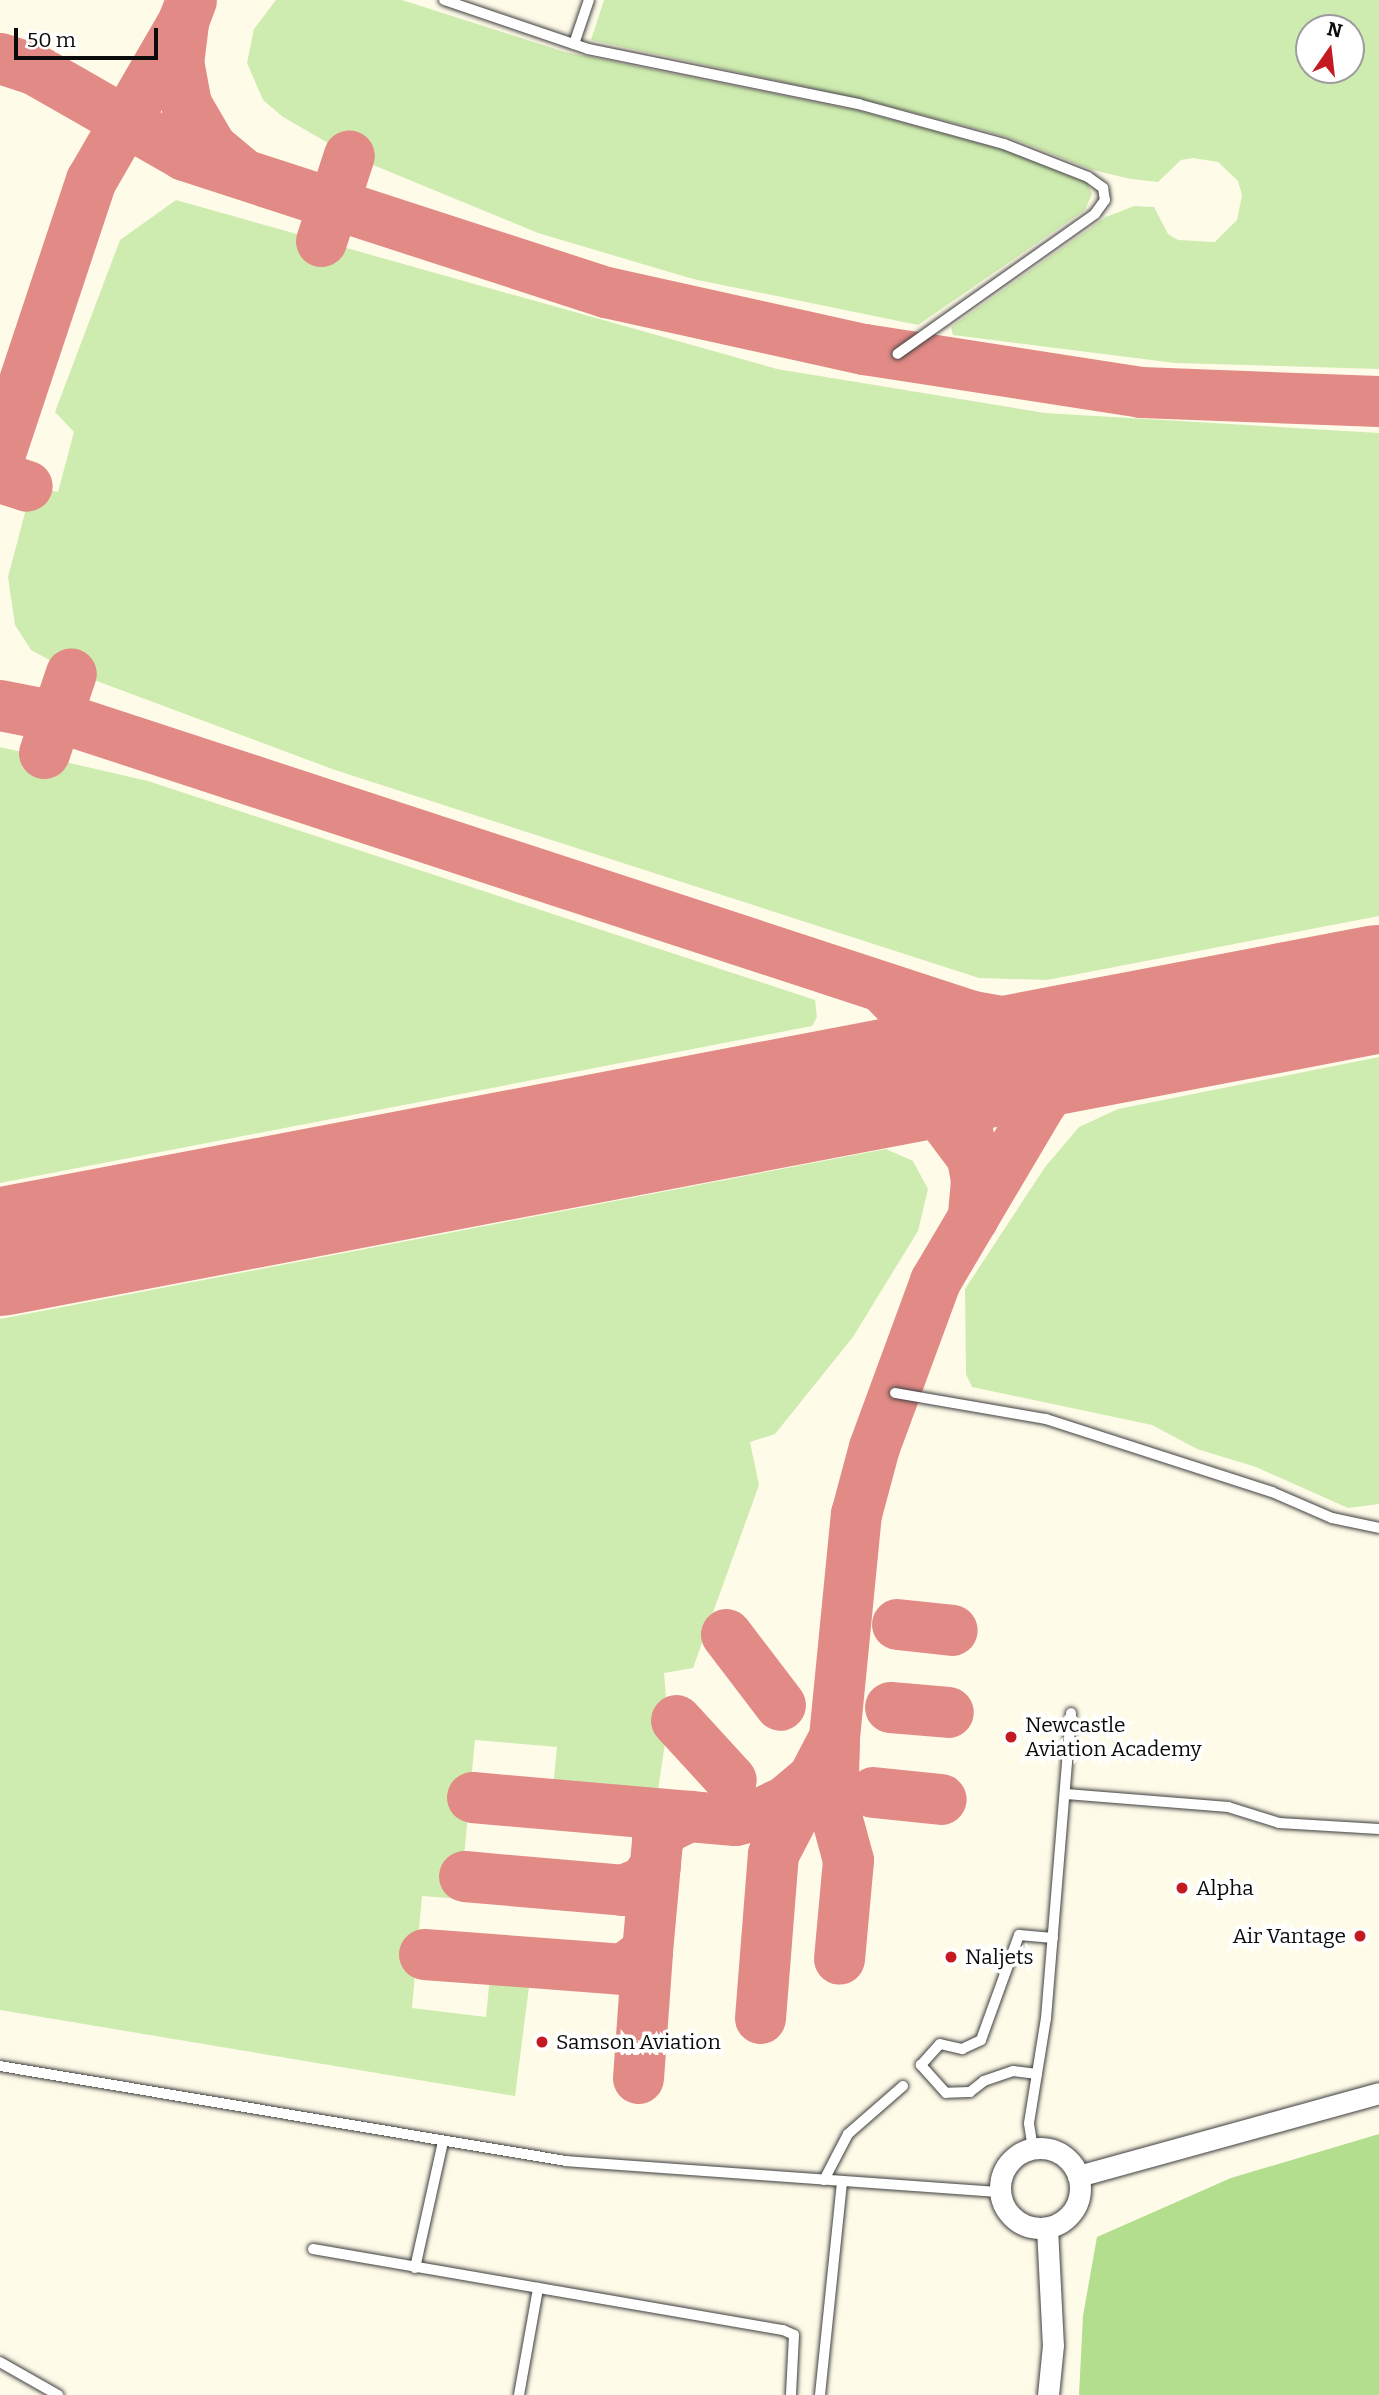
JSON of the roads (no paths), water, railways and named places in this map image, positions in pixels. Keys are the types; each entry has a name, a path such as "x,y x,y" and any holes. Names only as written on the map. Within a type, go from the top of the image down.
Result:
{"street":[{"path":"1078,2176 1379,2093"},
{"path":"1033,2149 1061,2154 1078,2176 1080,2189 1071,2215 1047,2228 1016,2220 1000,2192 1008,2164 1033,2149"},
{"path":"1047,2228 1053,2345 1048,2395"}],"lane":[{"path":"444,0 574,44 858,104 1004,144 1088,177 1103,188 1105,200 1095,214 897,355"},
{"path":"574,44 589,0"},
{"path":"895,1393 1046,1419 1272,1492 1332,1518 1379,1528"},
{"path":"1033,2149 1029,2123 1053,1938 1071,1713"},
{"path":"1066,1794 1228,1807 1279,1823 1379,1829"},
{"path":"1037,2074 1013,2071 984,2081 970,2092 946,2093 921,2065 940,2044 962,2049 981,2040 1019,1935 1053,1938"},
{"path":"0,2066 443,2142 605,2165 1000,2192"},
{"path":"824,2180 848,2134 903,2086"},
{"path":"415,2268 443,2142"},
{"path":"820,2395 842,2181"},
{"path":"313,2249 783,2330 794,2336 791,2395"},
{"path":"519,2395 538,2288"},
{"path":"0,2362 58,2395"}],"place":[{"name":"Newcastle Aviation Academy","path":"1011,1737"},
{"name":"Alpha","path":"1182,1888"},
{"name":"Air Vantage","path":"1360,1936"},
{"name":"Naljets","path":"951,1957"},
{"name":"Samson Aviation","path":"542,2042"}]}
